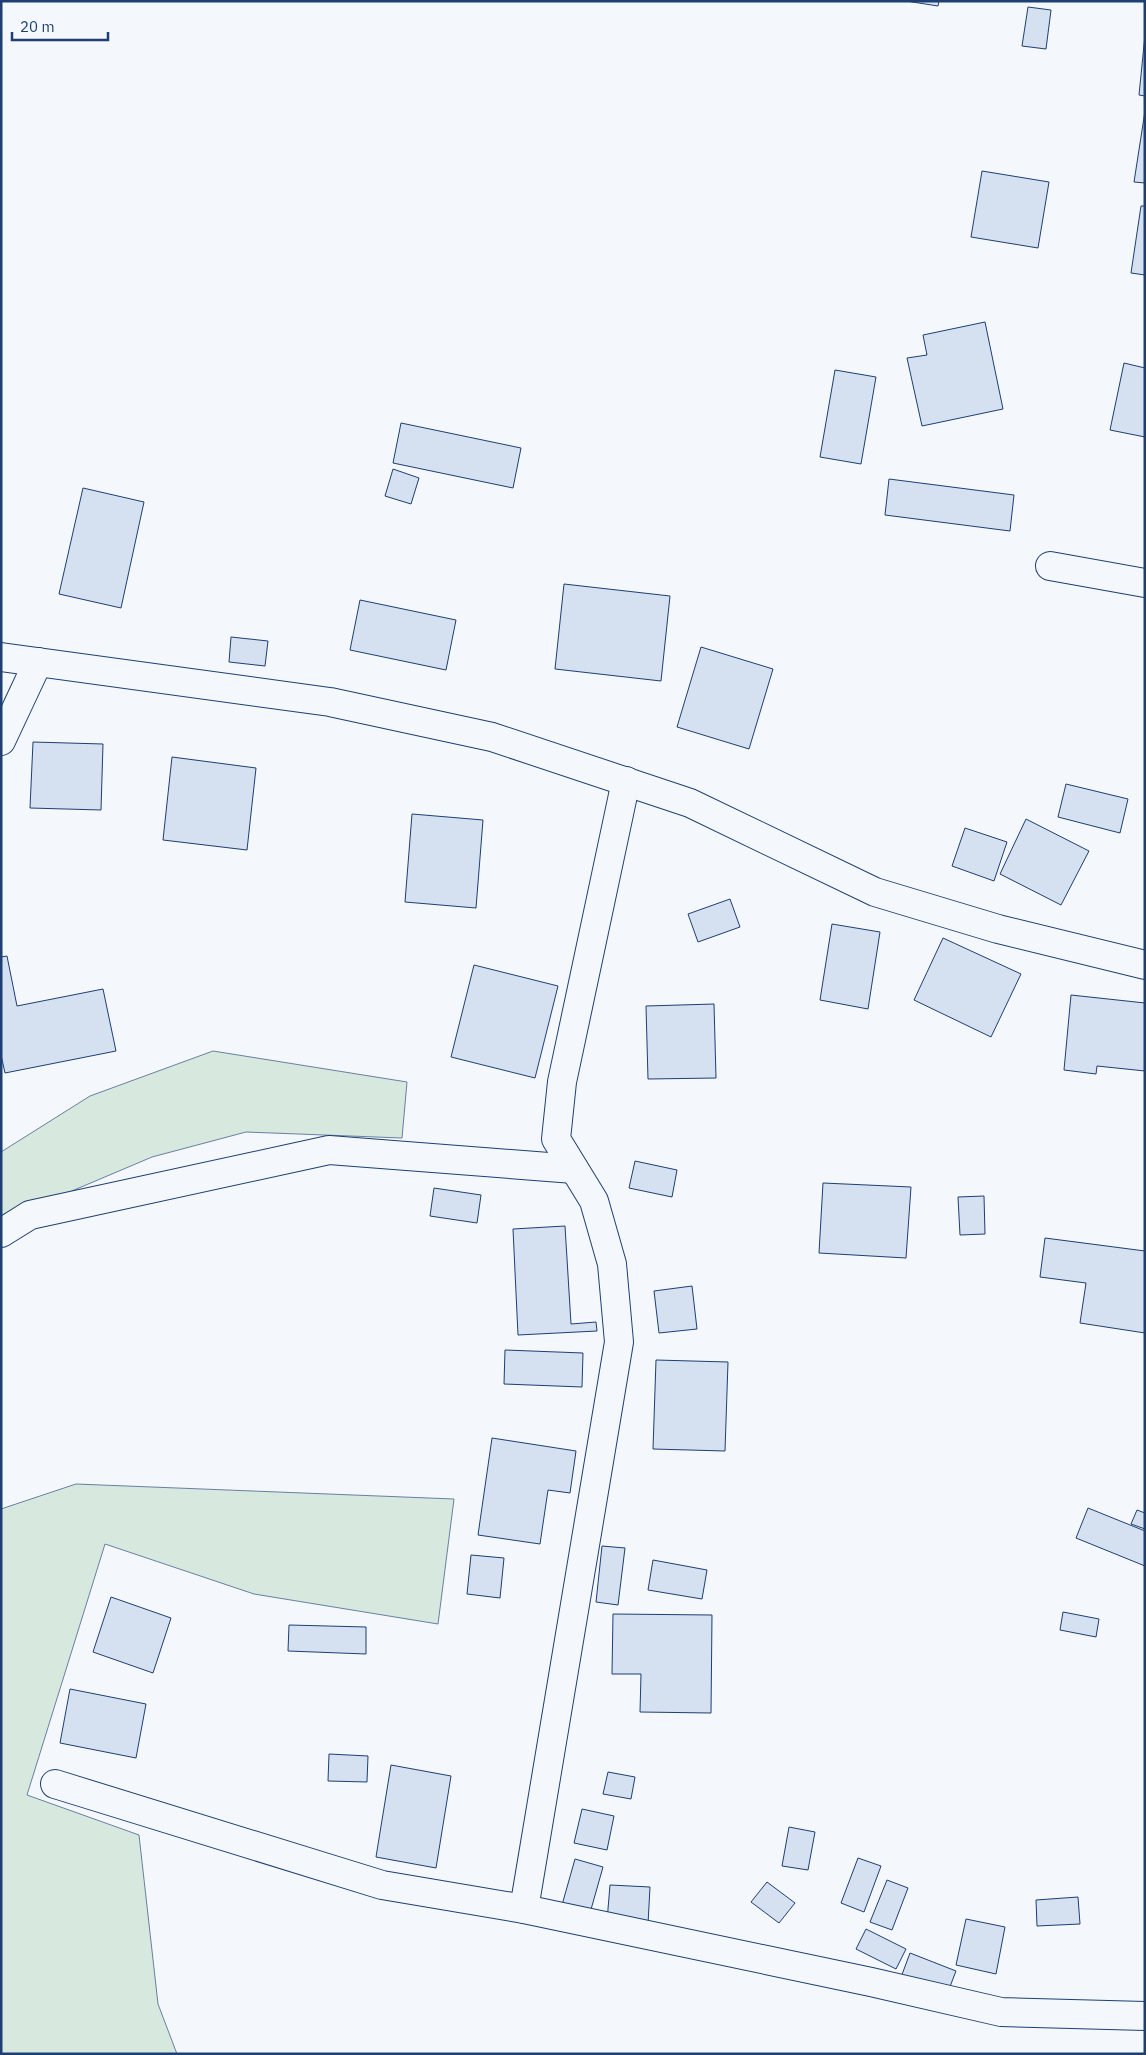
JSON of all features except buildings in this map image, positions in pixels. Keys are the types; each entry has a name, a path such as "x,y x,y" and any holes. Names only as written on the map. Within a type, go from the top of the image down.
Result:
{"street":[{"path":"1050,566 1145,583"},
{"path":"1,657 330,702 492,737 690,803 875,892 998,930 1145,965"},
{"path":"1,741 38,662"},
{"path":"524,1909 619,1342 612,1264 594,1201 556,1139 562,1082 626,781"},
{"path":"1,1233 30,1214 329,1150 574,1169"},
{"path":"56,1784 382,1885 524,1909 871,1982 1001,2012 1145,2016"}],"shaded area":[{"path":"213,1051 407,1082 402,1138 246,1132 152,1157 1,1221 1,1152 90,1096"},
{"path":"76,1484 454,1499 438,1624 254,1594 105,1544 27,1795 139,1835 158,2004 177,2054 1,2054 1,1509"}]}
